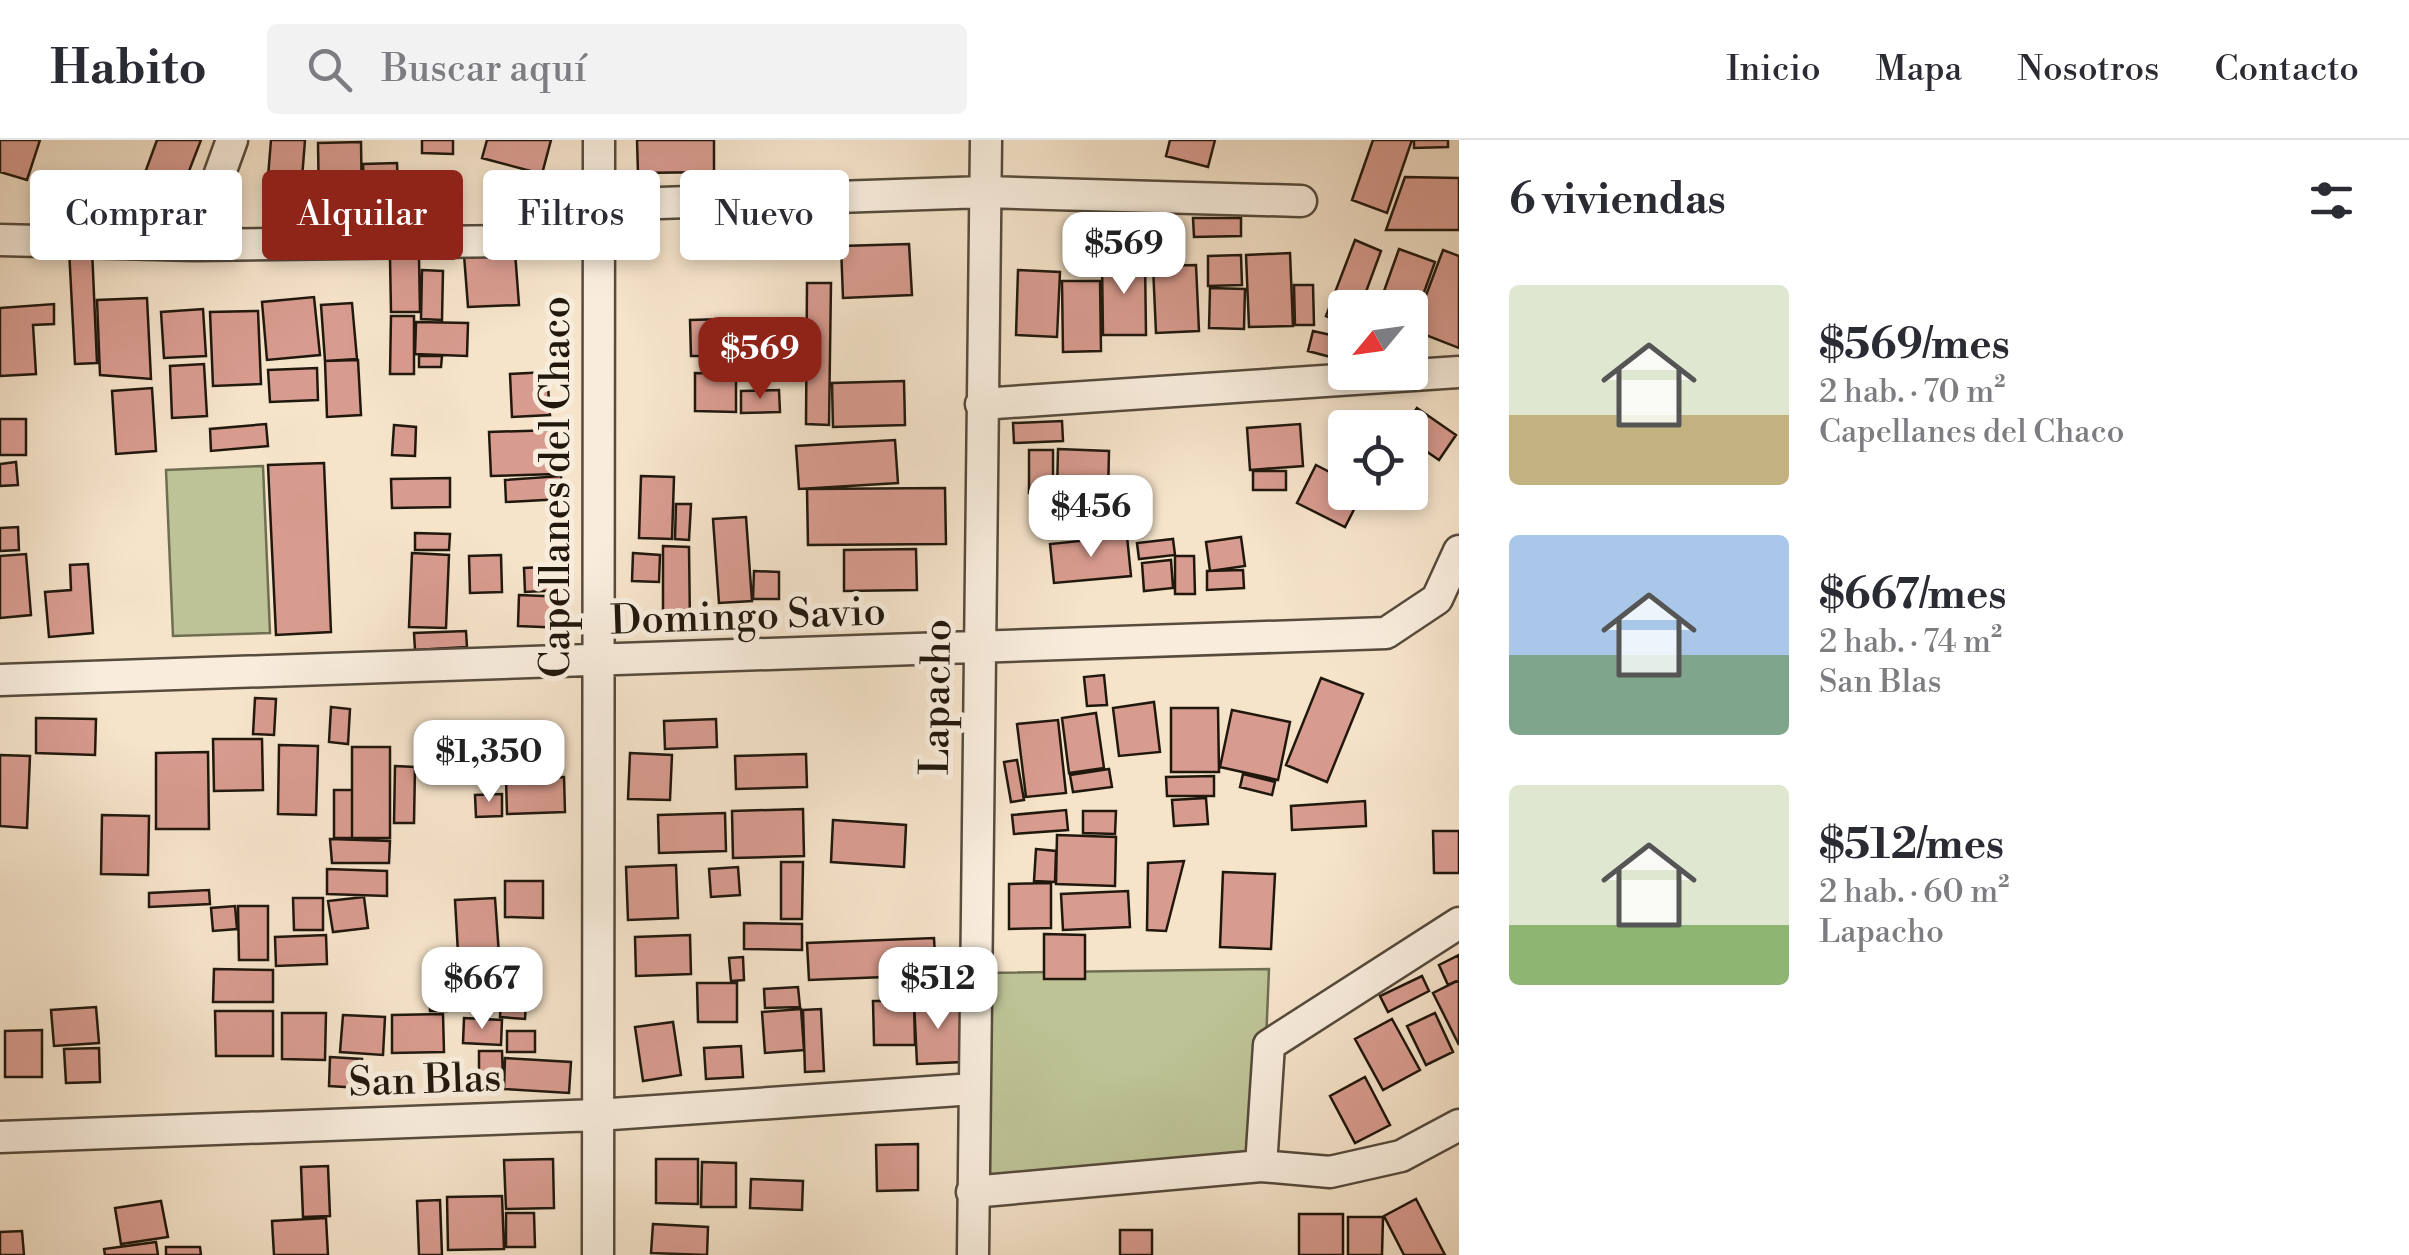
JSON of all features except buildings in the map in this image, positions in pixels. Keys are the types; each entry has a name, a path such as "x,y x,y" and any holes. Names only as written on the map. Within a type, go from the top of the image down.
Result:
{"street":[{"path":"221,170 232,140"},
{"name":"Capellanes del Chaco","path":"599,140 599,170"},
{"name":"Lapacho","path":"973,1255 986,140"},
{"path":"660,203 984,192 1301,201"},
{"path":"0,240 30,241"},
{"path":"242,244 483,241"},
{"name":"Capellanes del Chaco","path":"598,1255 599,260"},
{"path":"981,404 1459,372"},
{"name":"Domingo Savio","path":"0,680 1386,633 1437,599 1459,552"},
{"path":"1261,1166 1269,1045 1459,923"},
{"name":"San Blas","path":"0,1138 597,1115 973,1089"},
{"path":"972,1192 1261,1166 1330,1172 1402,1156 1459,1125"}],"green space":[{"path":"263,466 270,633 173,636 166,470"},
{"path":"1269,969 1261,1166 972,1192 975,973"}]}
